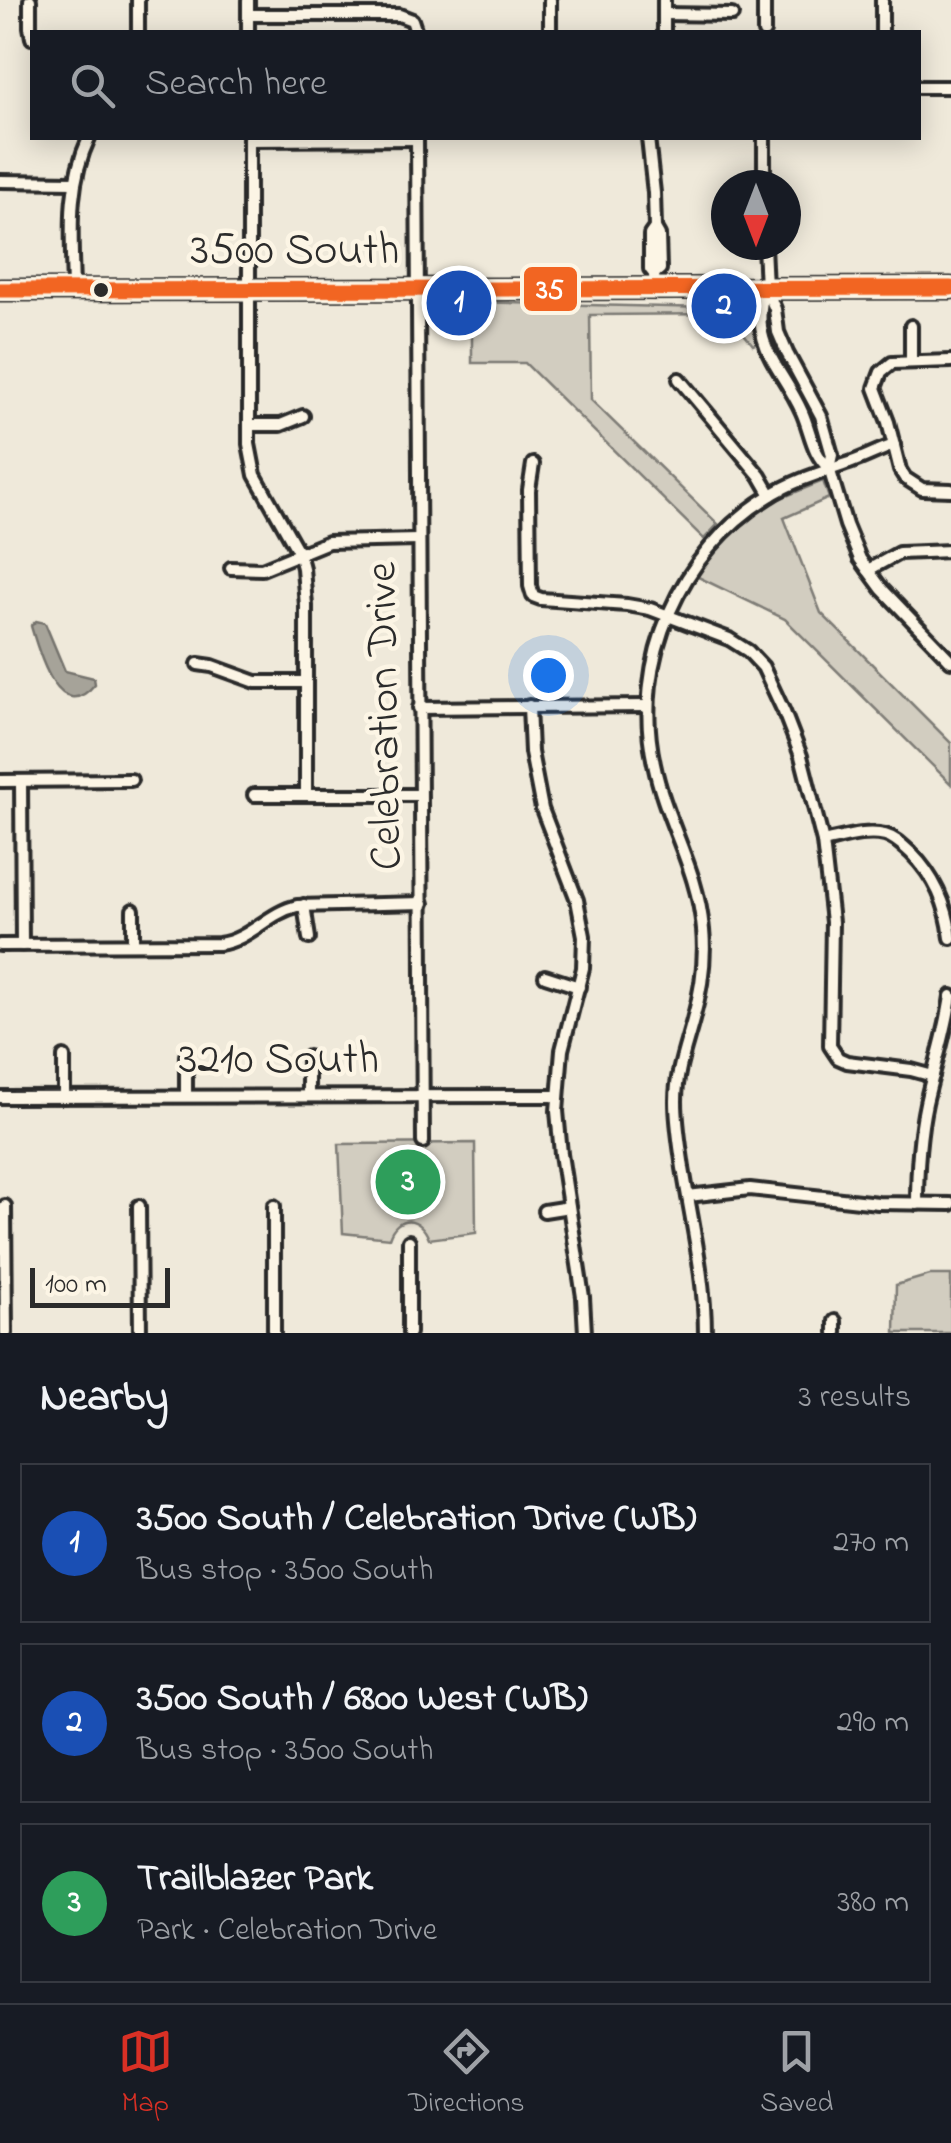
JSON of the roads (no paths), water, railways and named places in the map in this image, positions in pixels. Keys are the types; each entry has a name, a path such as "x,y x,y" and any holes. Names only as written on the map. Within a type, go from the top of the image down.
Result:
{"main road":[{"name":"3500 South","path":"0,290 417,289 655,281 766,288 951,288"}],"street":[{"path":"30,0 32,30"},
{"path":"138,0 138,30"},
{"path":"248,0 248,30"},
{"path":"550,0 550,30"},
{"path":"664,0 664,30"},
{"path":"764,0 764,30"},
{"path":"882,0 882,30"},
{"path":"248,15 400,14 412,20 415,30"},
{"path":"664,14 732,15"},
{"path":"921,87 951,87"},
{"path":"73,290 74,182 87,140"},
{"path":"248,140 250,458 255,475 299,553 305,585 306,795"},
{"name":"Celebration Drive","path":"416,140 423,1142"},
{"path":"648,140 655,228 650,235 650,270 655,281"},
{"path":"764,140 764,170"},
{"path":"0,182 74,182"},
{"path":"765,260 766,288 759,310 762,335 802,412 818,459 828,468 850,537 889,597 951,660"},
{"path":"910,326 911,361"},
{"path":"951,361 892,363 877,379 876,392 900,470 908,482 922,489 951,490"},
{"path":"679,379 772,494"},
{"path":"249,425 281,425 303,416"},
{"path":"705,1333 704,1297 677,1129 676,1096 682,1055 700,992 704,934 694,876 653,763 648,706 653,665 667,615 692,570 717,539 772,494 828,468 894,445"},
{"path":"533,464 529,490 533,596 635,606 667,615 729,639 763,668 801,756 822,842 832,922 828,1036 832,1051 846,1062 933,1076"},
{"path":"231,568 262,568 336,541 418,540"},
{"path":"868,570 905,552 951,551"},
{"path":"198,664 256,682 306,682"},
{"path":"529,706 531,752 552,853 582,918 585,946 579,987 565,1034 557,1096 559,1140 585,1333"},
{"path":"419,708 648,706"},
{"path":"0,781 131,780"},
{"path":"21,781 22,945"},
{"path":"254,795 420,795"},
{"path":"822,842 870,834 885,835 899,842 937,887 951,938"},
{"path":"0,945 218,944 241,938 285,909 304,905 423,903"},
{"path":"304,905 309,938"},
{"path":"133,910 134,944"},
{"path":"545,976 579,987"},
{"path":"917,1204 920,1139 951,996"},
{"path":"186,1056 186,1096"},
{"path":"64,1057 64,1096"},
{"path":"308,1057 308,1096"},
{"name":"3210 South","path":"0,1097 557,1096"},
{"path":"688,1196 750,1189 869,1202 951,1204"},
{"path":"5,1206 6,1333"},
{"path":"139,1206 140,1333"},
{"path":"274,1206 274,1333"},
{"path":"544,1211 569,1207"},
{"path":"408,1333 409,1241"}],"place":[{"name":"3500 South / Celebration Drive (WB)","path":"459,303"},
{"name":"3500 South / 6800 West (WB)","path":"724,306"},
{"name":"Trailblazer Park","path":"408,1182"}]}
